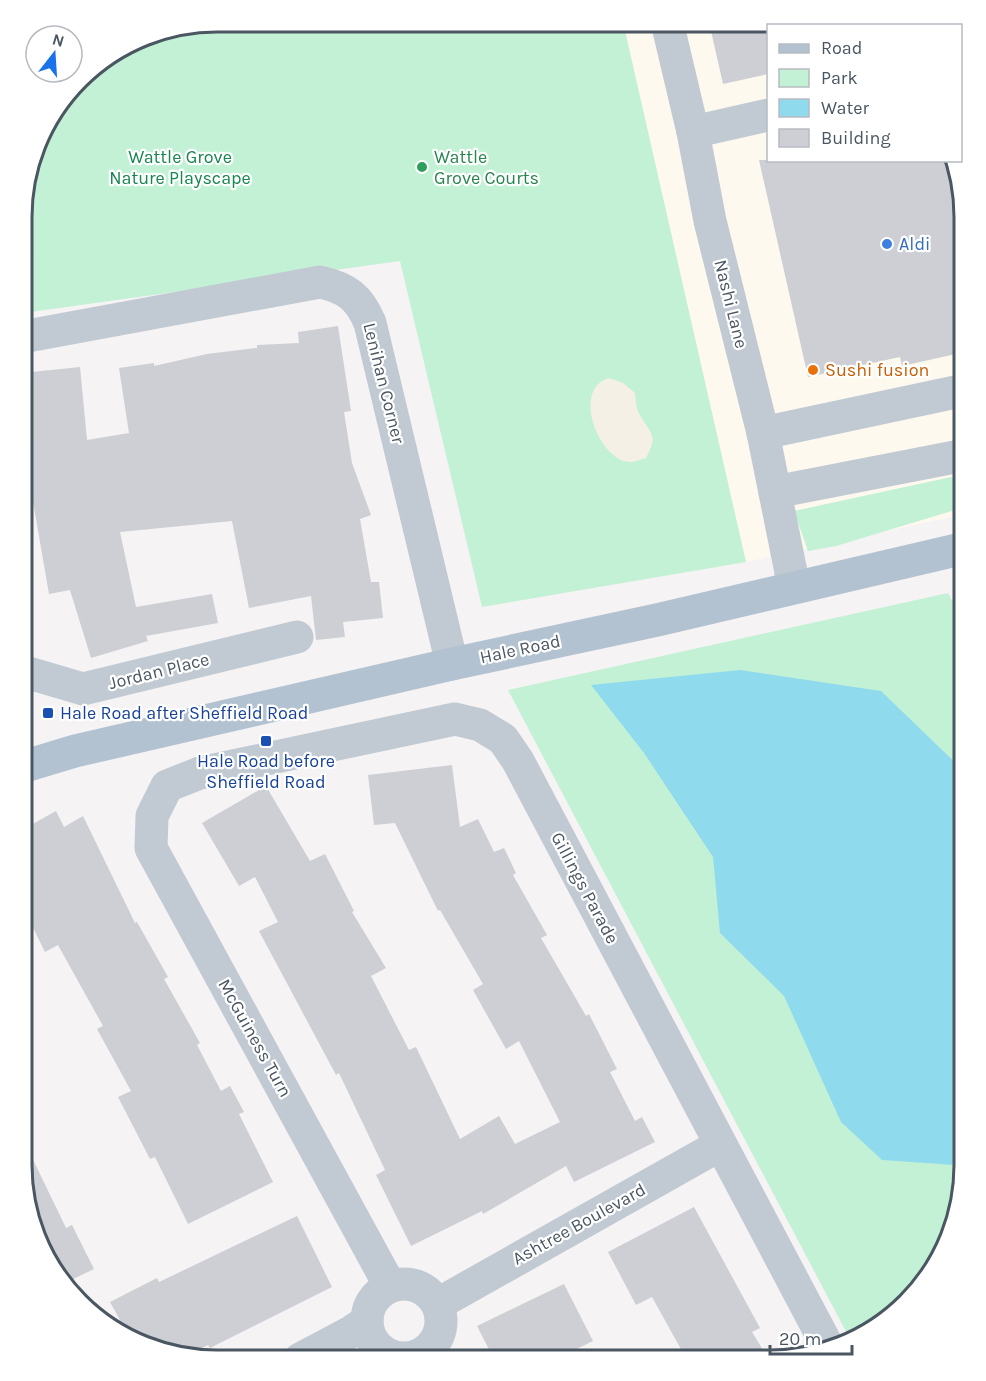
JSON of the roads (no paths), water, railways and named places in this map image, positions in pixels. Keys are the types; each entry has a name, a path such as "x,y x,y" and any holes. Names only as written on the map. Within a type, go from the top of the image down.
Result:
{"main road":[{"name":"Hale Road","path":"31,764 75,751 954,551"},
{"name":"Hale Road","path":"31,758 75,751"}],"street":[{"name":"Nashi Lane","path":"669,32 711,221 763,433 794,587"},
{"path":"693,132 767,116"},
{"name":"Lenihan Corner","path":"31,335 320,282 338,286 354,298 363,306 370,323 452,664"},
{"path":"763,433 954,392"},
{"path":"775,492 954,457"},
{"name":"Jordan Place","path":"31,674 83,689 297,637"},
{"name":"Gillings Parade","path":"167,786 200,773 455,719 480,725 503,739 523,771 825,1341"},
{"name":"McGuiness Turn","path":"167,786 152,816 151,848 390,1286"},
{"name":"Ashtree Boulevard","path":"438,1304 720,1144"},
{"path":"376,1349 367,1322 367,1314 378,1294 390,1286 404,1283 417,1285 429,1293 438,1304 442,1317 440,1331 430,1349"},
{"path":"319,1349 367,1322"}],"water":[{"path":"740,670 881,691 954,761 954,1165 882,1160 841,1122 784,996 720,933 713,857 644,753 591,685"}],"place":[{"name":"Wattle Grove Courts","path":"422,167"},
{"name":"Aldi","path":"887,244"},
{"name":"Sushi fusion","path":"813,370"},
{"name":"Hale Road after Sheffield Road","path":"48,713"},
{"name":"Hale Road before Sheffield Road","path":"266,741"}],"park label":[{"name":"Wattle Grove Nature Playscape","path":"180,167"}]}
